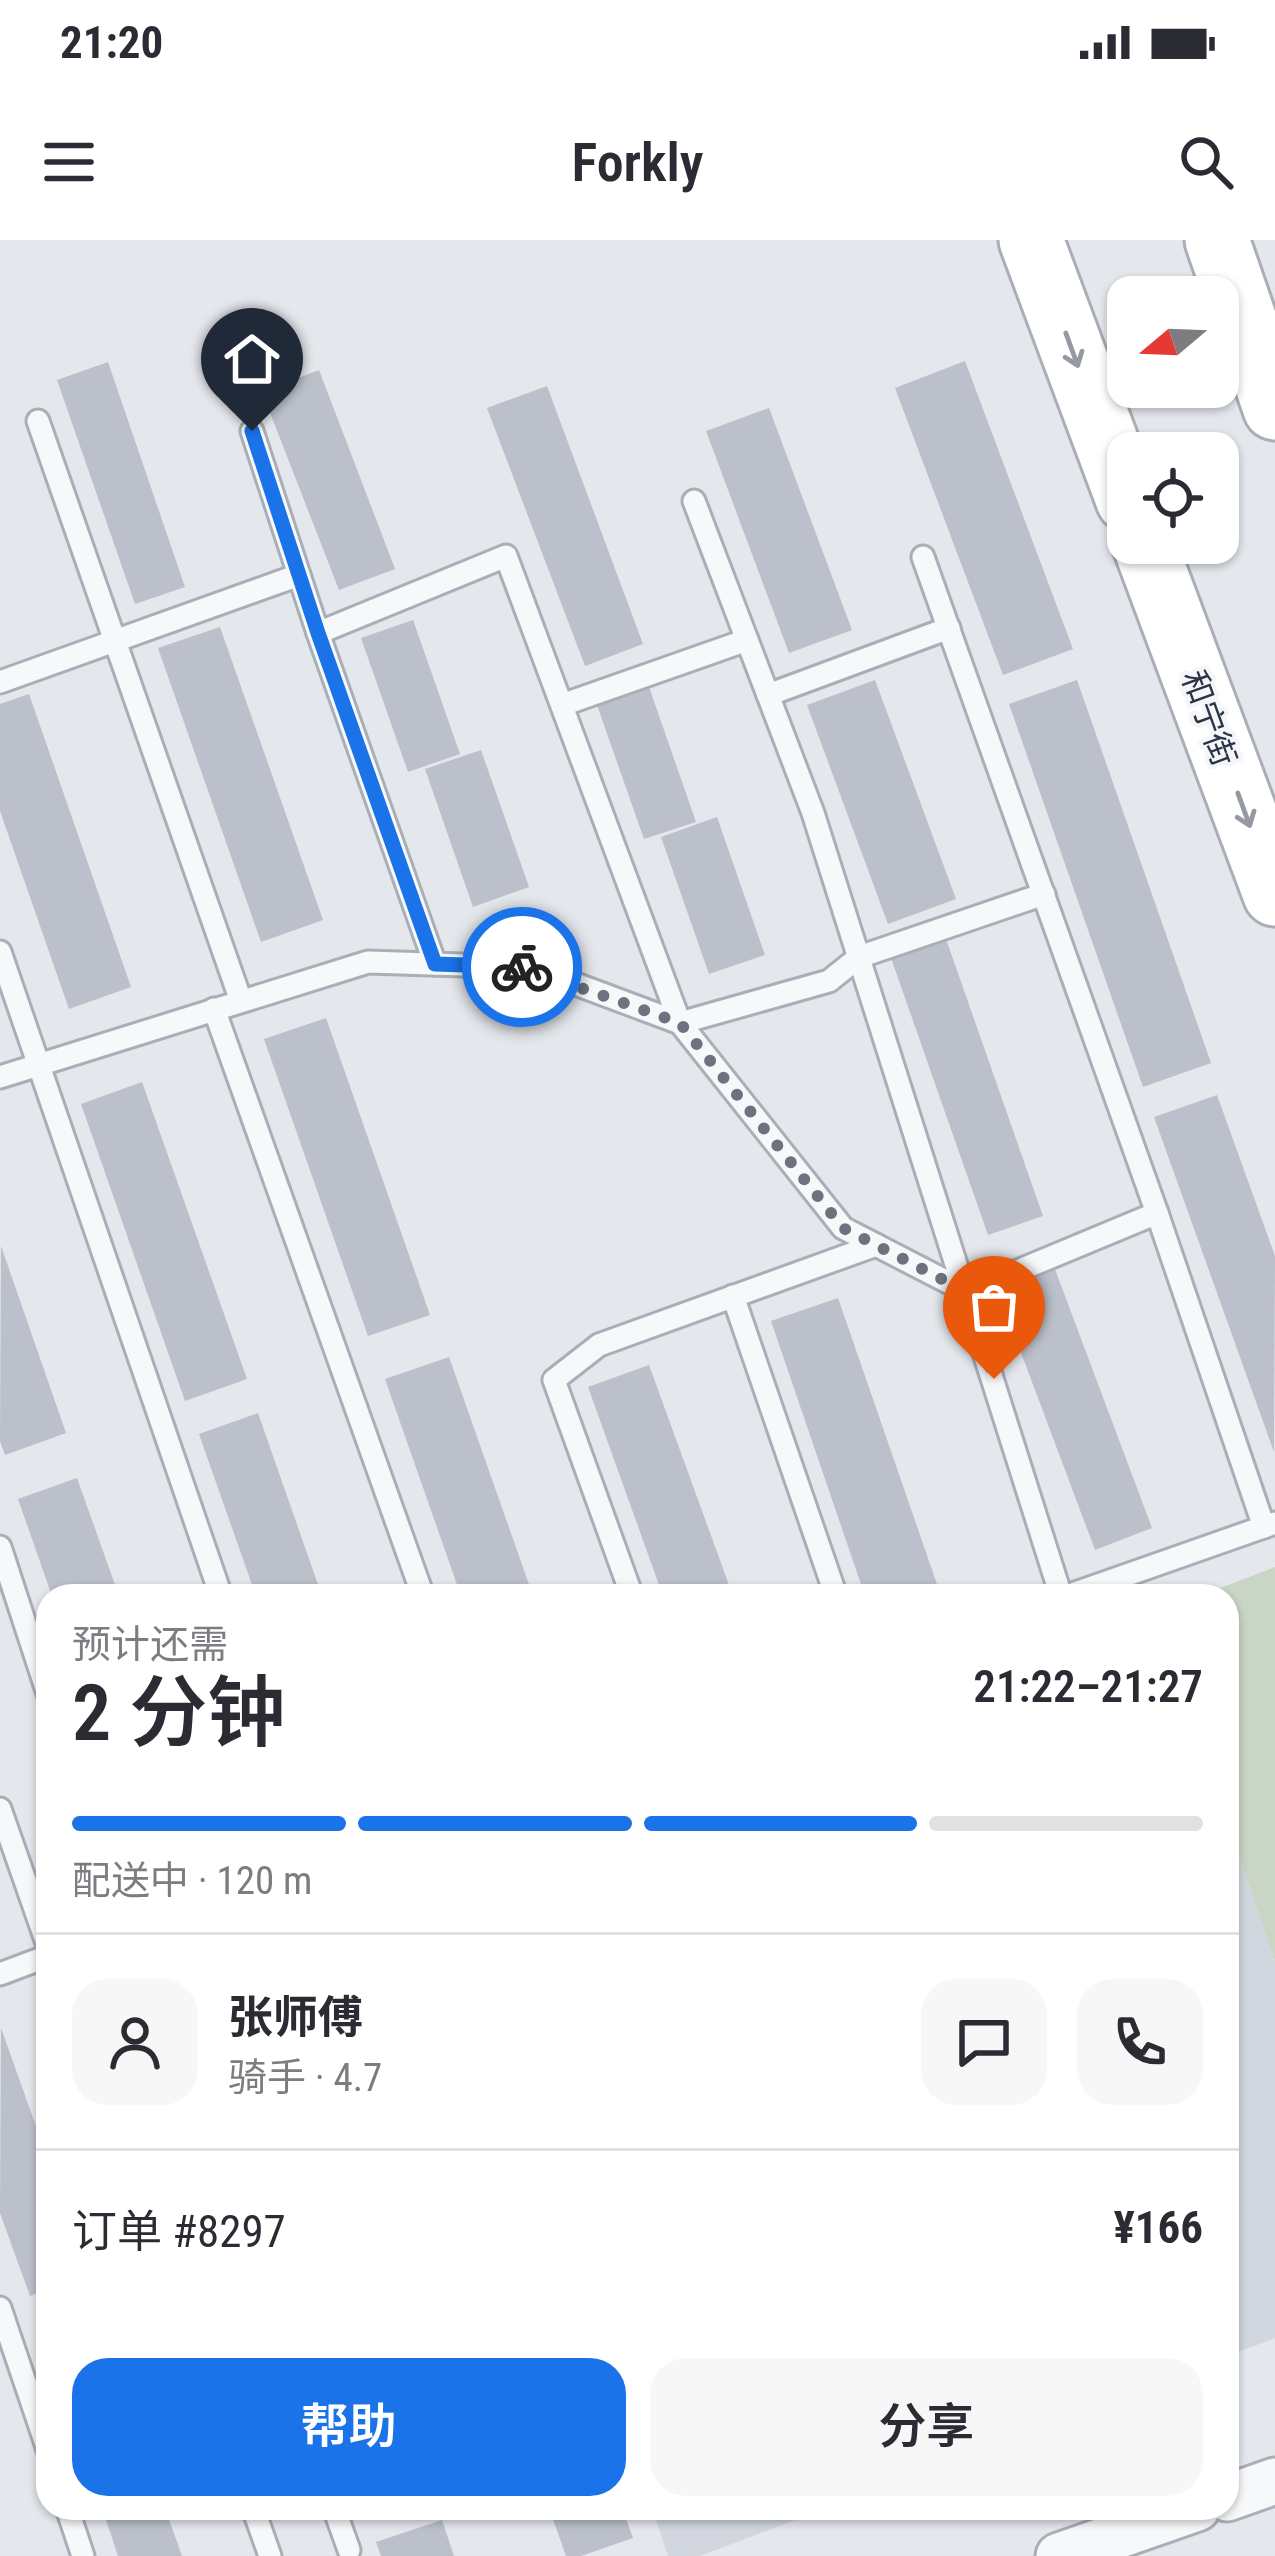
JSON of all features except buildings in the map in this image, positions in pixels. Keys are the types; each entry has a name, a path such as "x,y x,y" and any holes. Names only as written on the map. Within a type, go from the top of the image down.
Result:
{"main road":[{"path":"1031,240 1107,444"},
{"path":"1216,240 1275,408"},
{"name":"和宁街","path":"1152,564 1275,894"}],"street":[{"path":"1239,2494 1275,2481"},
{"path":"1059,2556 1162,2520"}],"lane":[{"path":"38,421 241,1001"},
{"path":"252,431 435,964"},
{"path":"694,501 813,813 1060,1584"},
{"path":"318,633 506,556 680,1023 843,1228 967,1292 1157,1213"},
{"path":"923,557 1270,1525 1099,1584"},
{"path":"0,682 299,575"},
{"path":"768,695 949,628"},
{"path":"562,705 747,640"},
{"path":"0,1077 368,962 530,967 680,1023 829,981 859,957 1044,894"},
{"path":"0,952 217,1584"},
{"path":"214,1009 419,1584"},
{"path":"628,1584 554,1380 599,1345 876,1245"},
{"path":"734,1296 832,1584"},
{"path":"0,1547 36,1657"},
{"path":"0,1809 36,1912"},
{"path":"0,1974 36,1960"},
{"path":"0,2308 36,2414"},
{"path":"71,2520 83,2556"},
{"path":"257,2520 270,2556"},
{"path":"338,2520 349,2550"}],"shaded area":[{"path":"1239,1857 1275,1961 1275,2338 1239,2352"},
{"path":"656,2520 795,2520 700,2556 668,2556"}],"green space":[{"path":"1275,1567 1275,1961 1239,1857 1239,1584 1231,1584"}],"way so far":[{"path":"522,967 680,1023 843,1228 967,1292 994,1379"}],"route":[{"path":"252,431 435,964 522,967"}]}
